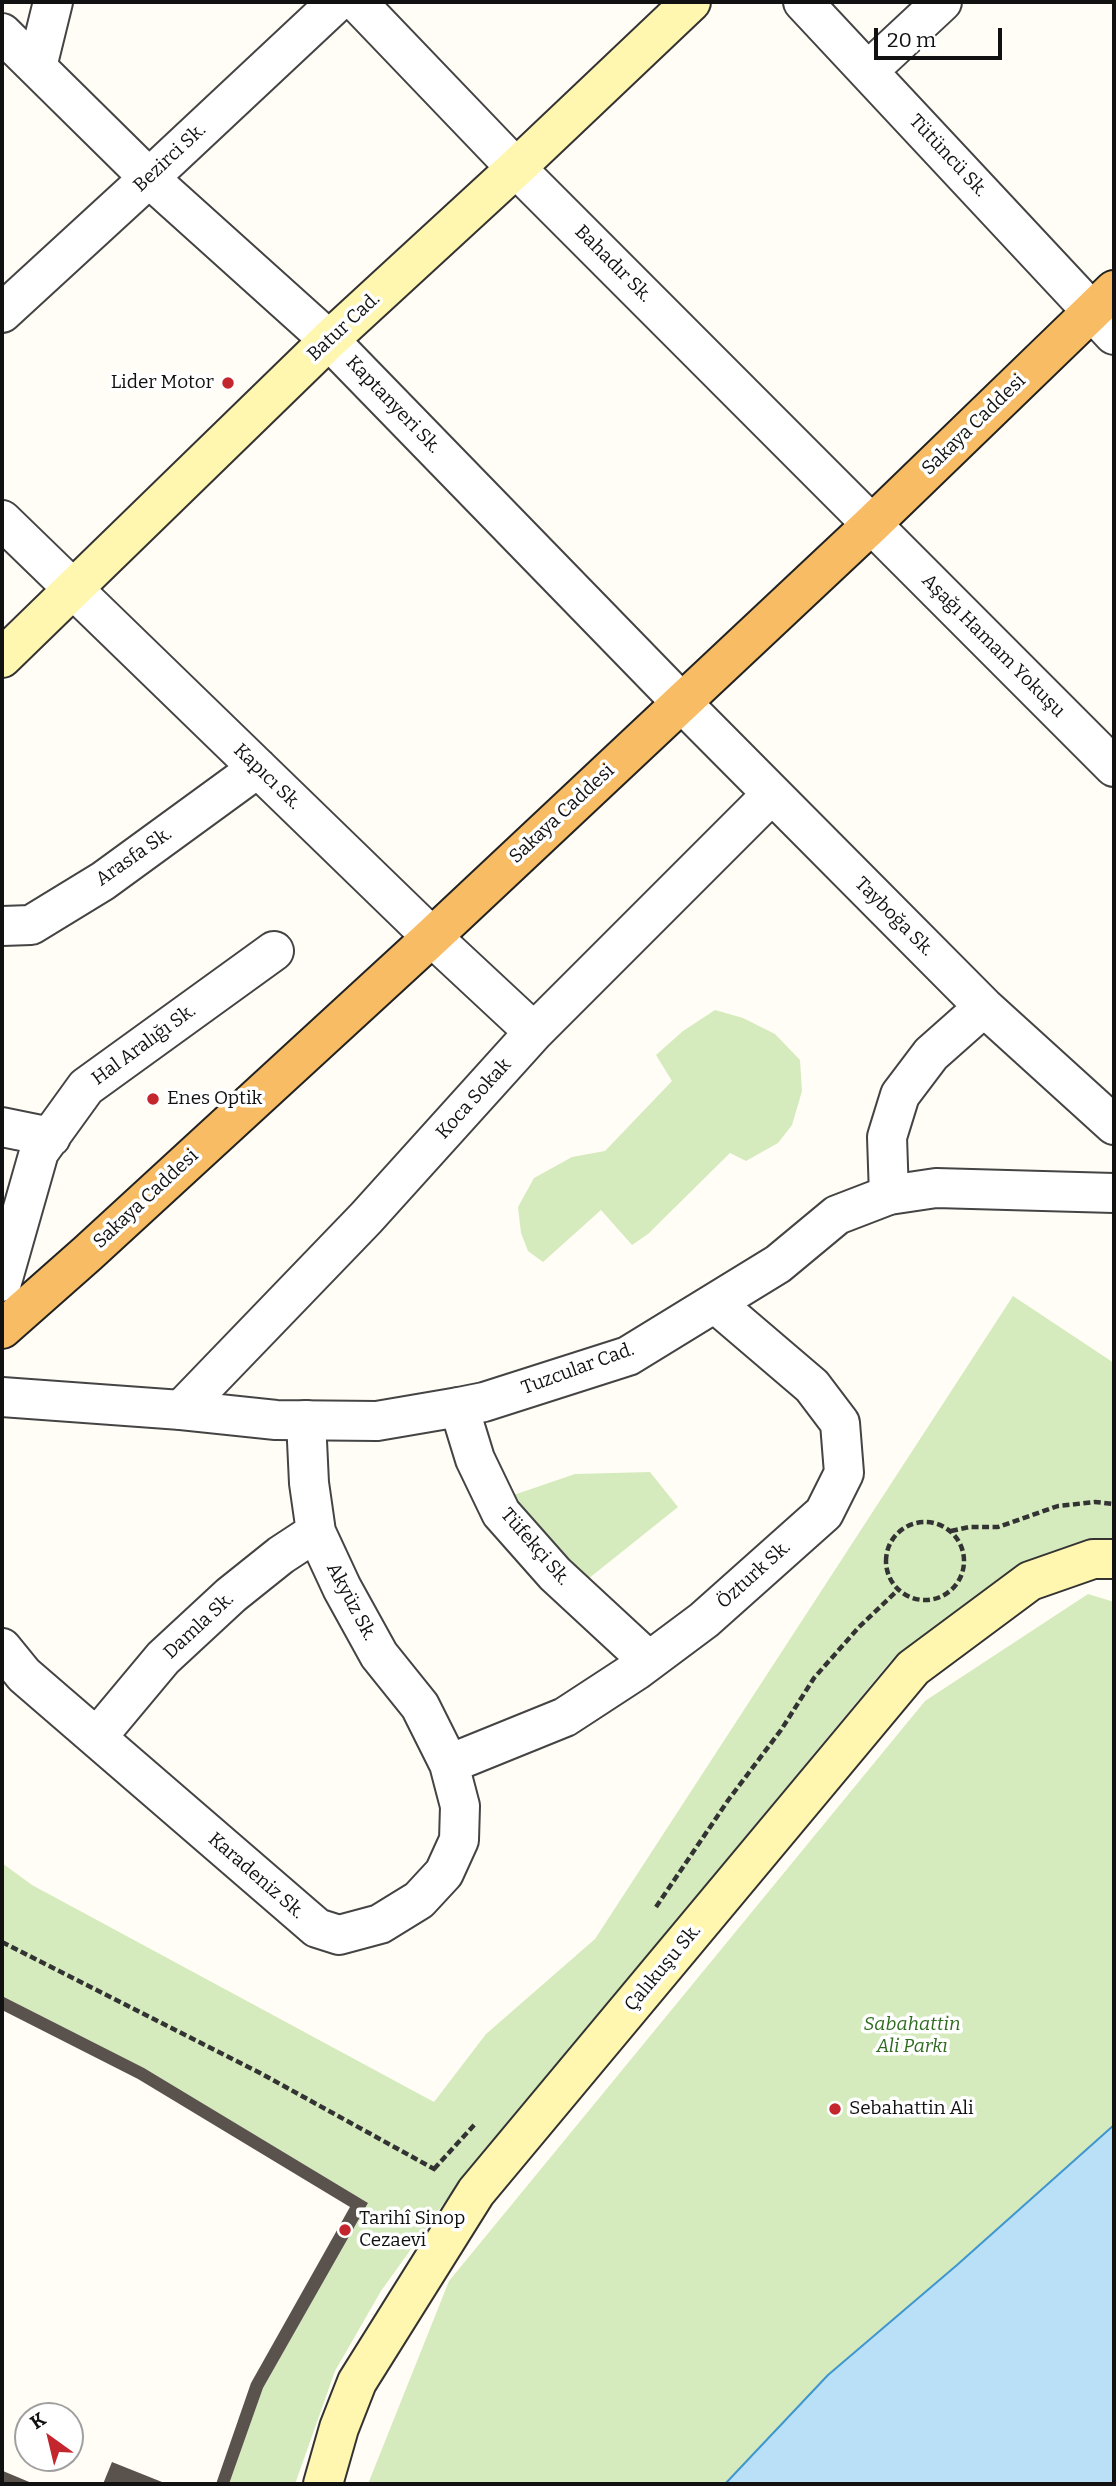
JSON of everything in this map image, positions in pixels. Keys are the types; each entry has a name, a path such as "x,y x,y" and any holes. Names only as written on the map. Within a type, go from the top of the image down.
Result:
{"highway":[{"name":"Sakaya Caddesi","path":"2,1329 432,937 871,524 1107,312"}],"main road":[{"name":"Batur Cad.","path":"2,658 330,340 691,2"},
{"name":"Çalıkuşu Sk.","path":"323,2484 339,2428 357,2382 476,2192 913,1668 1030,1581 1093,1559 1114,1559"}],"street":[{"path":"37,67 53,2"},
{"name":"Bezirci Sk.","path":"2,313 337,2"},
{"name":"Bahadır Sk.","path":"357,2 516,168 871,524"},
{"name":"Tütüncü Sk.","path":"803,2 1107,312"},
{"path":"868,71 942,2"},
{"name":"Kaptanyeri Sk.","path":"2,33 149,178 330,340 681,702"},
{"name":"Kapıcı Sk.","path":"2,520 432,937 534,1032"},
{"name":"Aşağı Hamam Yokuşu","path":"871,524 1114,767"},
{"name":"Tayboğa Sk.","path":"681,702 984,1007 1114,1125"},
{"name":"Arasfa Sk.","path":"2,926 32,925 73,900 258,768"},
{"name":"Koca Sokak","path":"181,1410 366,1218 534,1032 772,794"},
{"name":"Hal Aralığı Sk.","path":"2,1282 39,1152 86,1087 274,951"},
{"path":"888,1195 887,1137 900,1096 931,1055 984,1007"},
{"path":"2,1127 51,1137"},
{"name":"Tuzcular Cad.","path":"2,1397 276,1420 377,1421 459,1407 484,1402 628,1356 778,1264 837,1215 888,1195 936,1188 1110,1186"},
{"name":"Özturk Sk.","path":"449,1764 565,1717 649,1661 704,1620 824,1513 844,1472 840,1423 812,1386 716,1304"},
{"name":"Tüfekçi Sk.","path":"459,1407 475,1459 501,1513 555,1574 649,1661"},
{"name":"Akyüz Sk.","path":"306,1420 309,1483 316,1532 342,1588 379,1655 420,1706 449,1764"},
{"name":"Damla Sk.","path":"97,1737 163,1658 231,1595 281,1555 316,1532"},
{"name":"Karadeniz Sk.","path":"2,1648 24,1675 317,1928 339,1935 380,1924 419,1900 444,1873 459,1840 460,1806 449,1764"}],"path":[{"path":"951,1531 969,1527 998,1527 1058,1506 1095,1502 1114,1504"},
{"path":"926,1521 951,1531 964,1552 961,1576 955,1587 945,1595 921,1600 899,1589 890,1579 886,1566 892,1540 901,1530 926,1521"},
{"path":"653,1911 781,1730 814,1678 859,1627 899,1589"},
{"path":"2,1942 262,2074 476,2192"},
{"path":"435,2169 479,2119"}],"green space":[{"path":"715,1010 743,1018 775,1034 800,1060 802,1091 792,1125 778,1143 746,1161 730,1153 648,1234 632,1245 601,1210 543,1262 528,1251 521,1233 518,1207 534,1178 572,1157 605,1151 672,1081 656,1055 683,1031"},
{"path":"1013,1296 1114,1363 1114,1541 1071,1547 1019,1565 890,1662 459,2182 381,2291 335,2371 295,2484 229,2484 263,2388 368,2203 144,2068 2,1996 2,1863 32,1885 434,2102 486,2034 595,1939"},
{"path":"650,1472 678,1507 573,1591 496,1501 575,1474"},
{"name":"Sabahattin Ali Parkı","path":"1088,1594 1114,1602 1114,2125 828,2375 725,2484 368,2484 449,2281 925,1701"}],"water":[{"path":"1114,2125 1114,2484 725,2484 828,2375"}],"building":[{"name":"Tarihî Sinop Cezaevi","path":"2,1996 144,2068 368,2203 263,2388 229,2484 216,2484 251,2383 350,2207 138,2079 2,2010"},
{"path":"112,2462 167,2484 103,2484"},
{"path":"3,2471 34,2484 2,2484"}],"place":[{"name":"Lider Motor","path":"228,383"},
{"name":"Enes Optik","path":"153,1099"},
{"name":"Sebahattin Ali","path":"835,2109"},
{"name":"Tarihî Sinop Cezaevi","path":"345,2230"}]}
